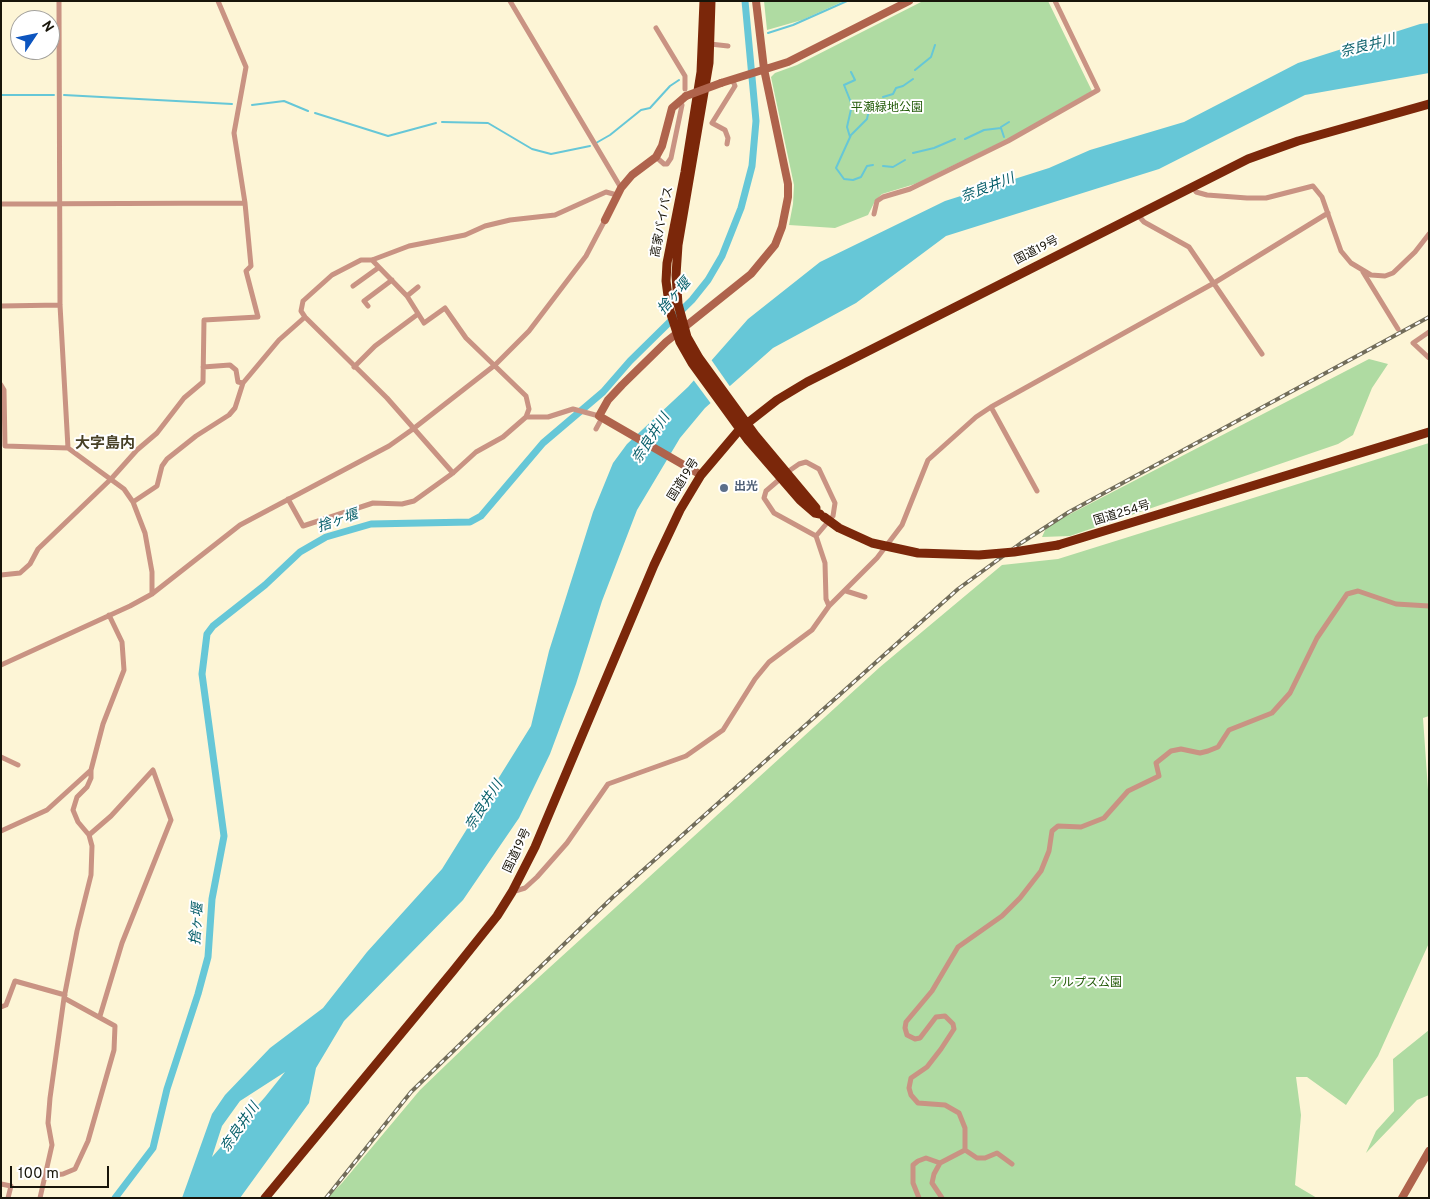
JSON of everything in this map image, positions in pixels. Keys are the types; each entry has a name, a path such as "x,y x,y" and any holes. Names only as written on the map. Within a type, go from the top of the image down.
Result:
{"highway":[{"name":"高家バイパス","path":"704,1 699,83 667,263 667,288 670,311 681,332 743,426"},
{"name":"高家バイパス","path":"681,332 676,275 678,245 690,186 710,44 712,1"},
{"name":"国道19号","path":"264,1198 465,956 512,892 538,838 654,565 680,510 701,475 743,426 777,400 808,382 1248,158 1429,104"},
{"name":"国道254号","path":"743,426 800,500 815,513 839,528 872,543 918,553 978,555 1058,545 1429,432"}],"street":[{"path":"59,1 60,305 68,448"},
{"path":"1,575 20,573 30,564 38,549 112,478 137,450 165,424 184,398 203,382 204,320 258,317 246,271 251,266 245,203 234,132 246,66 218,1"},
{"path":"510,1 619,191"},
{"path":"596,429 608,400 681,332 751,274 775,245 782,227 788,197 788,184 761,70 756,1"},
{"path":"1,665 152,594 240,525 389,446 495,365 529,331 577,268 605,220 619,191 632,175 656,157 662,146 672,108 686,93 761,70 804,54 909,1"},
{"path":"874,214 878,201 883,197 910,188 1008,141 1098,90 1054,1"},
{"path":"656,28 686,81 686,93"},
{"path":"710,44 728,46"},
{"path":"727,144 728,138 725,130 712,123 735,86 732,79"},
{"path":"686,81 699,83"},
{"path":"656,157 664,164 667,164 672,158 682,105"},
{"path":"1193,186 1196,192 1207,195 1247,198 1266,198 1313,186 1320,193 1341,251 1362,272 1398,329"},
{"path":"453,473 387,398 305,317 300,306 320,284 361,260 372,260 409,246 465,235 485,226 527,217 555,215 606,192 619,191"},
{"path":"1,204 245,203"},
{"path":"512,892 525,888 537,877 566,843 608,784 686,756 716,737 732,718 755,679 769,662 812,630 829,606 877,558 902,525 928,460 991,407 1214,283 1328,213"},
{"path":"1137,214 1144,222 1189,247 1262,354"},
{"path":"1362,272 1385,276 1393,273 1415,252 1429,234"},
{"path":"288,499 303,526 373,503 402,504 414,501 453,473 476,452 503,437 526,417 529,410 526,396 466,338 445,308 424,323 407,296 372,260"},
{"path":"352,286 378,268"},
{"path":"368,306 364,301 392,280"},
{"path":"407,296 418,287"},
{"path":"1,305 60,305"},
{"path":"354,367 375,346 418,314"},
{"path":"133,502 157,486 162,466 167,459 196,436 229,415 235,408 243,383 279,340 305,317"},
{"path":"1429,332 1413,343 1429,358"},
{"path":"203,367 230,365 236,370 238,382 243,383"},
{"path":"1,385 4,390 5,446 68,448 112,478 124,489 133,502 145,533 152,572 152,594"},
{"path":"991,407 1037,491"},
{"path":"526,417 548,417 573,409 602,418 701,475"},
{"path":"816,536 833,516 835,503 818,469 806,462 799,464 783,476 766,491 764,498 767,506 774,513 816,536 825,563 826,599 829,606"},
{"path":"846,591 865,597"},
{"path":"965,1150 965,1128 959,1113 945,1105 918,1102 911,1095 909,1088 911,1078 927,1067 941,1049 954,1029 953,1024 945,1016 936,1018 920,1038 915,1038 907,1035 906,1022 937,984 958,947 1002,916 1020,898 1041,871 1049,851 1052,831 1058,826 1081,827 1104,818 1128,792 1159,776 1156,763 1171,751 1181,749 1200,753 1208,752 1218,747 1230,730 1272,713 1290,692 1317,638 1347,594 1358,591 1396,604 1429,606"},
{"path":"40,1198 52,1145 48,1123 50,1098 65,996 77,931 92,875 92,846 89,835 78,822 73,810 78,797 88,787 103,724 124,670 122,642 109,615"},
{"path":"1,757 18,765"},
{"path":"1,831 47,810 91,770"},
{"path":"89,835 112,816 153,770 171,820 122,943 100,1016"},
{"path":"1,1007 6,1005 15,981 65,996 115,1026 114,1050 88,1141 75,1168 63,1174 46,1176"},
{"path":"919,1198 913,1183 913,1165 918,1160 926,1158 940,1162 965,1150"},
{"path":"965,1150 977,1158 985,1158 997,1153 1012,1164"},
{"path":"1402,1198 1429,1151"},
{"path":"940,1162 932,1183 942,1198"},
{"path":"1,1184 11,1186 8,1198"}],"green space":[{"path":"764,1 844,1 802,20 767,30"},
{"name":"平瀬緑地公園","path":"923,1 1048,1 1092,91 1014,136 915,184 882,194 875,201 868,215 835,228 789,225 794,185 771,77 775,73 797,65"},
{"path":"1369,359 1388,364 1372,388 1353,435 1338,444 1070,536 1042,537 1047,526"},
{"name":"アルプス公園","path":"1429,443 1429,716 1423,718 1429,804 1429,943 1378,1056 1346,1105 1307,1077 1296,1077 1301,1115 1295,1185 1317,1198 327,1198 342,1183 420,1090 505,1008 880,667 1002,565 1058,559"},
{"path":"1429,1030 1429,1095 1417,1100 1366,1153 1376,1131 1394,1111 1393,1059"}],"water":[{"name":"奈良井川","path":"1429,23 1429,73 1305,95 1159,169 946,236 856,303 773,348 705,408 680,438 637,510 602,601 576,684 550,754 519,818 463,900 344,1021 316,1068 309,1103 240,1198 182,1198 212,1114 225,1095 270,1048 323,1008 367,952 442,869 531,726 549,651 593,512 613,463 627,444 688,387 748,319 820,262 945,201 1049,168 1090,150 1184,122 1298,63 1420,24","holes":["285,1072 212,1157 222,1126 240,1101"]}],"pier":[{"path":"710,358 731,388 712,405 692,378"}],"waterway":[{"name":"捨ヶ堰","path":"115,1198 153,1148 167,1089 208,957 212,899 224,836 202,674 207,634 213,626 265,585 300,552 326,537 371,524 470,522 481,516 543,443 603,392 630,361 692,300 708,280 722,256 741,208 752,166 756,121 745,1"},
{"path":"768,33 793,25 847,1"},
{"path":"915,70 931,57 935,45"},
{"path":"850,137 847,127 852,105 844,85 855,80 851,72"},
{"path":"883,97 893,94 896,88 903,86 913,79"},
{"path":"596,143 610,135 641,110 650,108 670,86 679,80"},
{"path":"1,95 54,95"},
{"path":"64,95 232,104"},
{"path":"252,105 284,101 308,111"},
{"path":"871,101 867,119 851,135 836,168 844,179 853,180 861,177 867,166 873,165"},
{"path":"315,113 388,136 436,123"},
{"path":"442,122 488,123 532,149 551,154 590,146"},
{"path":"1001,127 1009,122"},
{"path":"965,139 984,130 1001,128 1004,137"},
{"path":"913,153 934,148 955,139"},
{"path":"883,166 893,167 905,160"}],"railway":[{"path":"326,1198 411,1092 479,1026 613,897 958,589 1021,543 1069,512 1429,317"}],"place":[{"name":"出光","path":"724,488"}],"district":[{"name":"大字島内","path":"105,445"}]}
